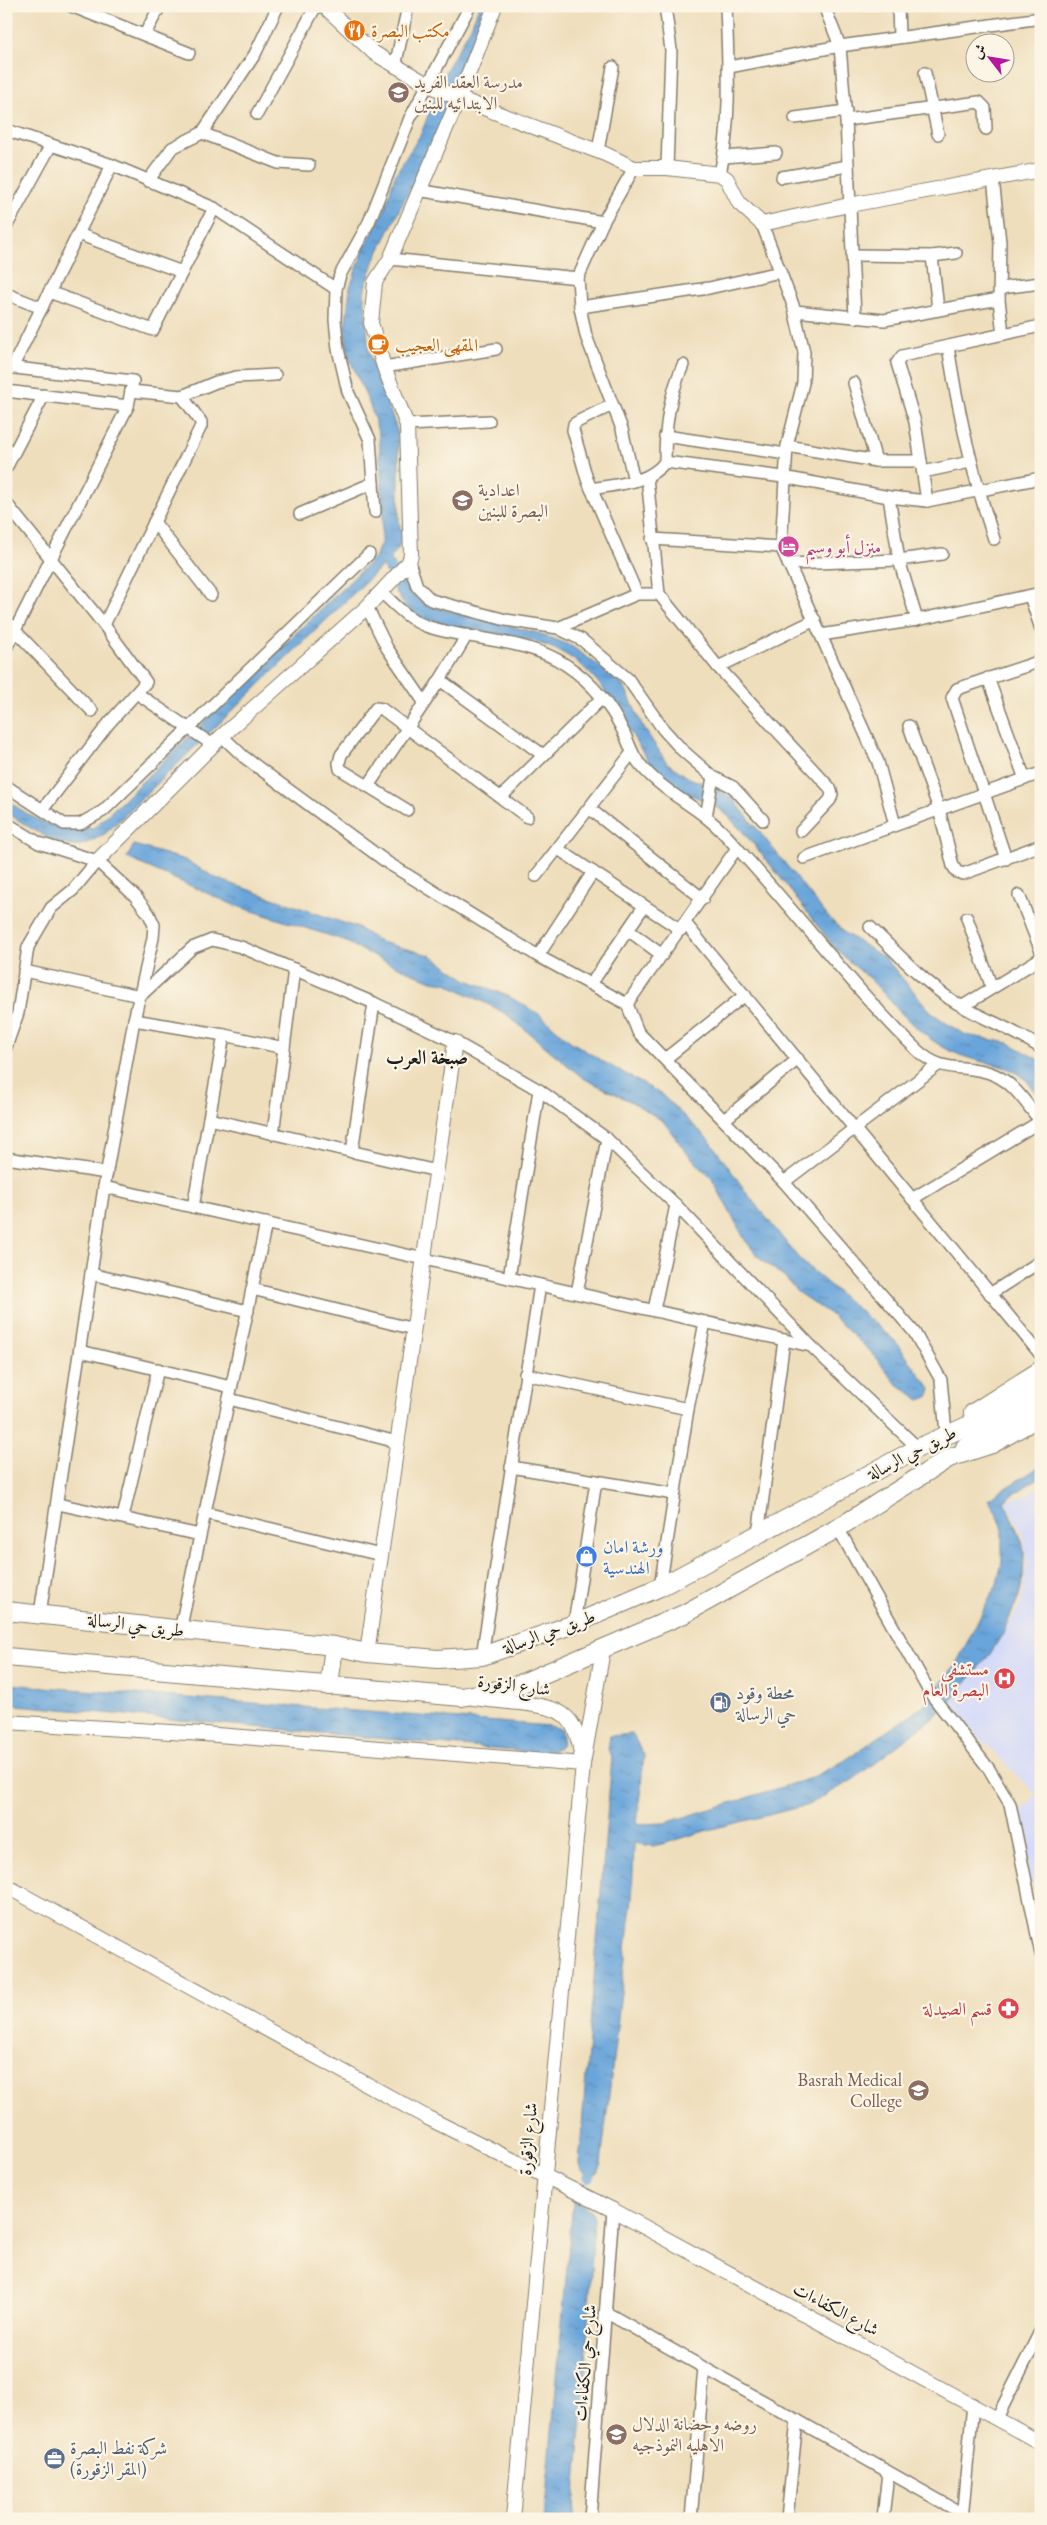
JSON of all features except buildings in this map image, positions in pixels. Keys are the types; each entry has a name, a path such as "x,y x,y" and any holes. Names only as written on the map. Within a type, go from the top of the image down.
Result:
{"main road":[{"path":"946,1434 982,1406 1041,1370"},
{"name":"طريق حي الرسالة","path":"6,1611 334,1646 367,1653 438,1659 482,1656 574,1624 660,1587 918,1448 987,1417 1041,1386"},
{"name":"طريق حي الرسالة","path":"6,1658 462,1697 513,1687 684,1614 838,1528 949,1458 991,1429 1041,1401"},
{"name":"طريق حي الرسالة","path":"949,1458 992,1444 1041,1416"},
{"path":"329,1686 334,1646"}],"street":[{"path":"72,6 145,34 189,54"},
{"path":"145,34 160,6"},
{"path":"148,181 172,148 202,133 255,54 278,6"},
{"path":"257,114 316,6"},
{"path":"324,6 354,37 395,67 457,98 598,151 634,168 667,168 720,174 727,179 739,203 762,224 795,311 804,352 803,384 786,450 783,477 781,547 878,762 895,825"},
{"path":"395,67 408,6"},
{"path":"375,512 370,440 348,392 338,350 335,320 336,290 340,275 369,222 410,118 470,6"},
{"path":"6,1048 18,1013 28,948 51,908 73,890 97,861 215,741 367,607 406,565 412,555 408,425 384,367 371,323 375,282 390,259 494,6"},
{"path":"665,6 671,50 667,168"},
{"path":"720,174 724,157 729,67 726,6"},
{"path":"824,6 840,46 846,116 855,317"},
{"path":"898,6 899,37"},
{"path":"729,67 840,46 1041,18"},
{"path":"598,151 613,67"},
{"path":"925,72 938,134"},
{"path":"796,118 846,116 979,102 985,108 986,128"},
{"path":"6,130 112,165 214,208 336,290"},
{"path":"202,133 278,163 309,165"},
{"path":"6,227 51,145"},
{"path":"724,157 776,152"},
{"path":"112,165 42,308 9,367 132,386 182,396 216,382 236,377 275,375"},
{"path":"782,177 848,166"},
{"path":"634,168 603,222 578,278 580,307 586,336 622,429 634,480"},
{"path":"762,224 849,205 1041,170"},
{"path":"993,179 1000,242 1000,294 1003,334"},
{"path":"418,190 603,222"},
{"path":"49,292 153,330 214,208"},
{"path":"78,234 182,272"},
{"path":"853,254 932,256 956,253"},
{"path":"932,256 938,309"},
{"path":"390,259 578,278"},
{"path":"580,307 709,288 780,272"},
{"path":"795,311 884,320 938,309 1041,283"},
{"path":"6,294 42,308"},
{"path":"928,501 915,422 897,363 902,356 1041,326"},
{"path":"948,347 956,403 970,462 994,539"},
{"path":"384,367 496,349"},
{"path":"591,489 647,477 658,471 665,462 665,436 672,390 683,365"},
{"path":"854,383 876,461"},
{"path":"6,648 128,406 132,386"},
{"path":"6,391 128,406"},
{"path":"6,468 44,395"},
{"path":"104,625 201,426 201,422 182,396"},
{"path":"612,405 574,424 573,430 591,489 638,594"},
{"path":"408,425 490,421"},
{"path":"665,436 922,467 970,462"},
{"path":"665,462 783,477 928,501 1041,478"},
{"path":"647,477 658,594 718,667 830,788 832,794 830,800 801,831"},
{"path":"300,514 373,483"},
{"path":"889,496 899,560 917,620"},
{"path":"6,503 104,625 146,682 138,694 110,722 42,808"},
{"path":"154,522 211,595"},
{"path":"652,539 781,547"},
{"path":"6,786 64,824 80,824 103,811 368,554"},
{"path":"788,564 899,560 942,554"},
{"path":"406,565 417,586 431,600 506,620 558,628 582,640 628,679 663,729 713,781 733,787 763,820"},
{"path":"385,587 400,612 426,626 524,648 559,661 592,685 626,736 631,754 665,789 708,813 856,986 919,1052 938,1066 984,1071 997,1076 1011,1085 1041,1122 912,1199"},
{"path":"558,628 638,594 658,594"},
{"path":"821,636 917,620 1035,594 1041,630"},
{"path":"367,607 387,648 424,702"},
{"path":"718,667 815,620"},
{"path":"6,621 92,711"},
{"path":"368,786 440,680 467,635"},
{"path":"1006,859 952,698 957,689 1041,662"},
{"path":"988,678 1024,778"},
{"path":"440,680 543,755"},
{"path":"138,694 189,727 244,757 388,863 538,956 627,1004 638,1032 784,1182 914,1332 941,1380 946,1434"},
{"path":"501,797 602,698"},
{"path":"407,810 340,769 341,755 376,708 382,709 527,816"},
{"path":"909,726 939,809 956,872 963,874 1041,846"},
{"path":"536,876 631,754"},
{"path":"804,858 1041,773"},
{"path":"708,813 713,781"},
{"path":"590,809 702,899"},
{"path":"6,823 39,843 97,861 135,896 149,914 154,925 153,938 134,1020 104,1187 40,1614"},
{"path":"627,1004 738,848"},
{"path":"558,849 644,906 683,926 745,995 1041,1355"},
{"path":"538,956 593,872"},
{"path":"1019,895 1041,951"},
{"path":"591,984 644,906"},
{"path":"967,918 992,988"},
{"path":"870,927 938,990 963,1006 1023,1036 1041,1048"},
{"path":"628,930 662,955"},
{"path":"140,996 192,948 212,940 241,947 374,1002 455,1042 539,1090 607,1139 676,1205 811,1346 918,1448"},
{"path":"963,1006 1041,958"},
{"path":"273,1134 294,969"},
{"path":"24,971 140,996"},
{"path":"664,1059 745,995"},
{"path":"352,1152 374,1002"},
{"path":"134,1020 224,1035 284,1048"},
{"path":"193,1207 224,1035"},
{"path":"367,1653 455,1042"},
{"path":"724,1120 798,1059"},
{"path":"784,1182 938,1066"},
{"path":"509,1278 539,1090"},
{"path":"209,1119 437,1171"},
{"path":"578,1293 607,1139"},
{"path":"6,1158 107,1173"},
{"path":"104,1187 811,1346"},
{"path":"654,1310 676,1205"},
{"path":"180,1631 266,1223"},
{"path":"990,1294 1041,1261"},
{"path":"91,1274 248,1311"},
{"path":"482,1656 540,1285"},
{"path":"252,1289 414,1329"},
{"path":"660,1587 688,1409 704,1322"},
{"path":"758,1535 784,1340"},
{"path":"80,1351 232,1387"},
{"path":"123,1517 158,1369"},
{"path":"525,1374 688,1409"},
{"path":"229,1399 397,1442"},
{"path":"511,1467 674,1494"},
{"path":"574,1624 596,1481"},
{"path":"58,1504 200,1535"},
{"path":"204,1513 381,1555"},
{"path":"838,1528 930,1693 989,1769 1010,1804 1041,1954"},
{"name":"شارع الزقورة","path":"513,2519 583,1764 603,1650"},
{"name":"شارع الزقورة","path":"462,1697 542,1705 559,1710 565,1714 576,1729 583,1764"},
{"path":"6,1722 213,1735 583,1764"},
{"name":"شارع الكفاءات","path":"6,1886 428,2118 613,2210 973,2404 1041,2443"},
{"name":"شارع حي الكفاءات","path":"590,2519 607,2313 613,2210"},
{"path":"607,2313 963,2516 973,2404"},
{"path":"997,2418 1041,2330"},
{"path":"691,2519 704,2368"},
{"path":"787,2519 797,2420"},
{"path":"884,2519 888,2472"}],"shaded area":[{"name":"مستشفى البصرة العام","path":"1041,1485 1041,1897 1030,1881 1018,1813 1037,1795 948,1706 992,1652 1021,1604 1027,1564 1023,1534 1005,1501 1027,1495"}],"water":[{"path":"479,6 490,6 472,45 441,126 375,259 364,292 369,353 397,430 399,521 402,535 398,549 390,558 414,596 429,606 538,633 570,645 618,680 627,692 642,725 667,763 689,778 719,790 733,799 829,918 846,934 885,958 932,1013 966,1035 1009,1043 1041,1061 1041,1097 1017,1073 1004,1067 952,1052 923,1033 909,1021 873,982 837,950 757,848 728,816 720,809 675,787 660,776 648,761 609,697 585,669 570,657 544,645 516,637 435,623 418,616 403,603 382,566 106,833 84,844 69,846 40,834 6,812 6,800 38,820 59,828 70,830 95,827 375,557 381,543 383,513 379,435 371,408 348,355 345,331 350,287 364,249 385,209 395,175 421,134 444,74 471,27"},
{"path":"134,845 185,860 218,879 358,928 380,942 430,955 467,980 508,996 539,1014 570,1041 661,1094 710,1141 749,1196 800,1260 894,1340 931,1389 928,1397 920,1400 896,1383 871,1352 830,1314 797,1292 785,1277 760,1259 745,1240 712,1179 686,1152 663,1121 632,1102 583,1078 505,1013 446,983 432,981 384,961 340,939 234,905 127,858"},
{"path":"1041,1466 1041,1476 1004,1501 1022,1541 1024,1553 1023,1578 1019,1596 1003,1633 990,1654 948,1704 933,1718 854,1779 808,1805 653,1846 634,1843 632,1898 601,2163 597,2173 593,2175 583,2172 579,2163 612,1756 608,1750 610,1736 632,1734 644,1755 637,1824 665,1823 811,1778 844,1761 922,1707 955,1666 997,1584 1002,1562 1002,1526 988,1499"},
{"path":"6,1684 550,1726 560,1729 563,1737 562,1745 553,1750 531,1752 6,1704"},
{"path":"573,2202 580,2203 586,2207 594,2218 585,2381 573,2519 544,2519"}],"place":[{"name":"مكتب البصرة","path":"355,31"},
{"name":"مدرسة العقد الفريد الابتدائيه للبنين","path":"398,92"},
{"name":"المقهى العجيب","path":"379,345"},
{"name":"اعدادية البصرة للبنين","path":"462,500"},
{"name":"منزل أبو وسيم","path":"789,547"},
{"name":"ورشة امان الهندسية","path":"587,1557"},
{"name":"مستشفى البصرة العام","path":"1005,1679"},
{"name":"محطة وقود حي الرسالة","path":"720,1703"},
{"name":"قسم الصيدلة","path":"1008,2009"},
{"name":"Basrah Medical College","path":"918,2090"},
{"name":"روضه وحضانة الدلال الاهليه النموذجيه","path":"616,2434"},
{"name":"شركة نفط البصرة (المقر الزقورة)","path":"54,2458"}],"district":[{"name":"صبخة العرب","path":"427,1057"}]}
